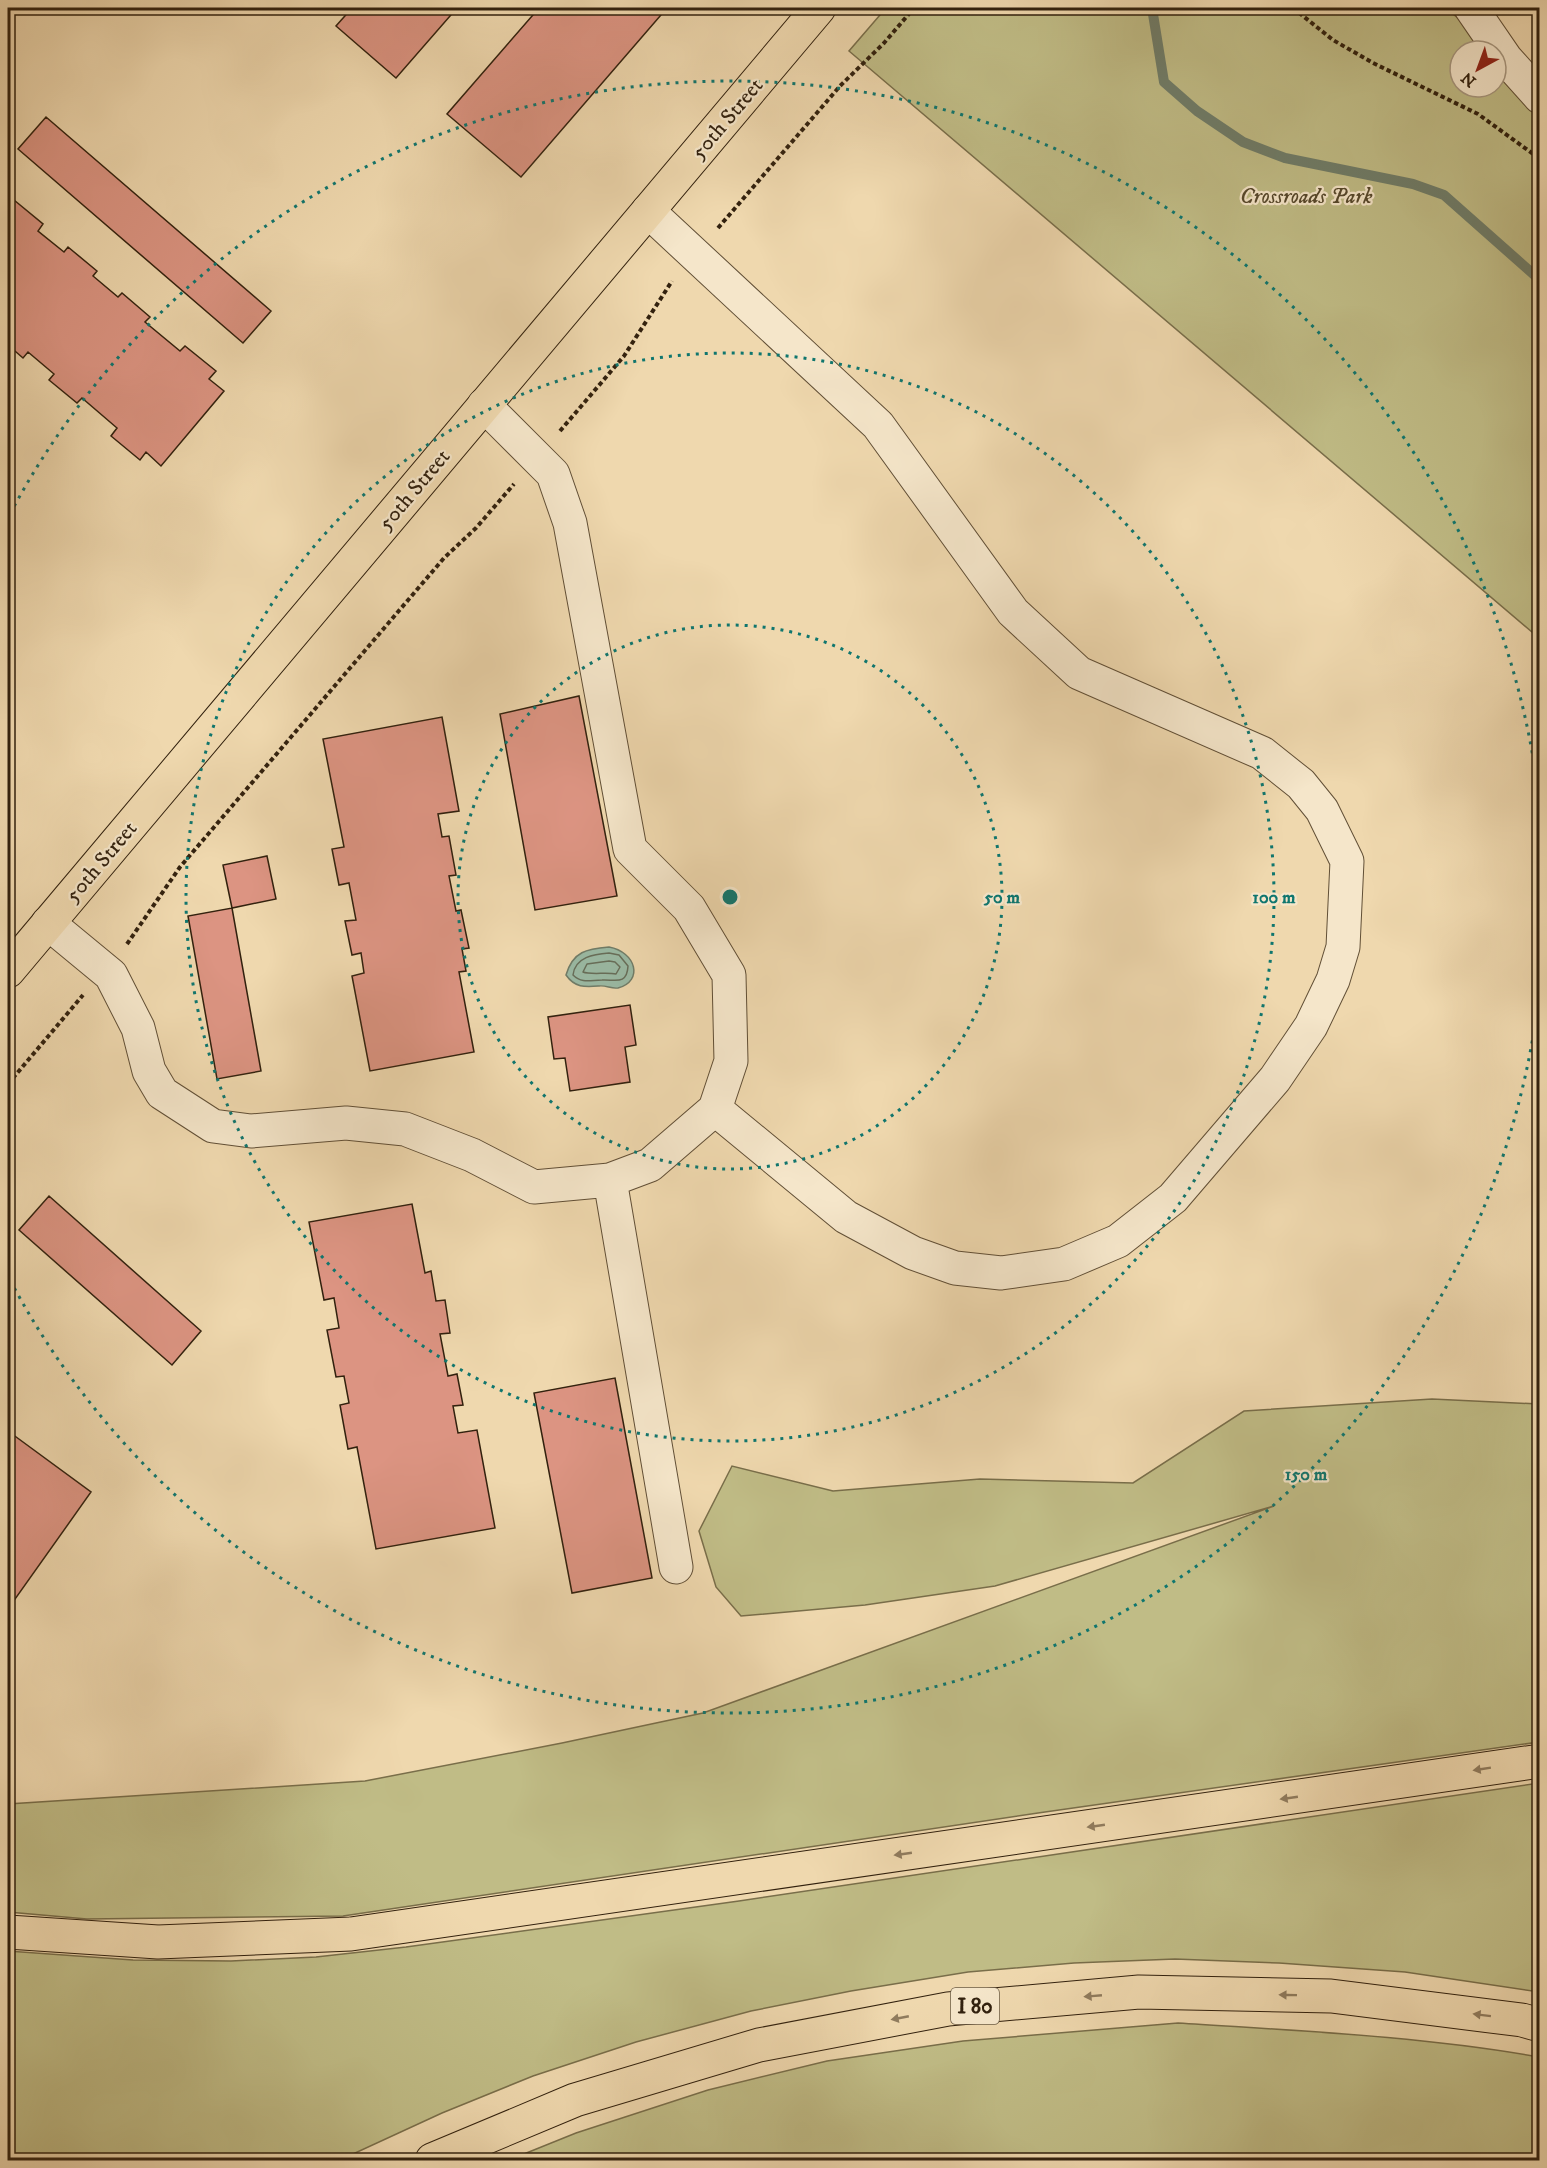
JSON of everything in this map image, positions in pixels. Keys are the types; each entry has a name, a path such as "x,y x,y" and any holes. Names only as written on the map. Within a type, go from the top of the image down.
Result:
{"main road":[{"name":"50th Street","path":"8,971 819,8"},
{"path":"8,1932 158,1942 351,1934 1539,1761"},
{"name":"I 80","path":"432,2160 575,2100 759,2044 948,2008 1139,1992 1331,1996 1522,2020 1539,2025"}],"lane":[{"path":"1470,8 1506,59 1539,97"},
{"path":"648,210 878,425 1013,612 1079,673 1262,753 1301,784 1322,810 1347,861 1343,947 1333,980 1311,1026 1275,1080 1173,1198 1118,1241 1064,1264 1001,1274 955,1268 913,1253 846,1217 715,1109"},
{"path":"48,923 111,975 138,1028 150,1071 162,1093 213,1126 251,1131 346,1123 405,1129 472,1155 534,1187 610,1179 650,1165 715,1109 731,1061 729,975 689,908 630,849 570,523 553,474 484,405"},
{"path":"610,1179 676,1567"}],"path":[{"path":"8,1084 131,939 180,867 444,558 476,528 624,356 672,281 840,86 884,43 914,8"},
{"path":"1293,8 1333,40 1373,63 1478,114 1539,159"}],"green space":[{"name":"Crossroads Park","path":"886,8 1446,8 1482,39 1448,39 1448,99 1508,99 1508,61 1539,87 1539,638 849,51"},
{"path":"1432,1399 1539,1404 1539,1742 1038,1813 343,1916 87,1919 8,1912 8,1804 365,1781 703,1713 1274,1506 995,1586 865,1605 741,1616 716,1587 699,1531 732,1466 833,1491 980,1479 1133,1483 1244,1411"},
{"path":"1539,1783 1539,1992 1405,1972 1279,1963 1175,1959 1074,1963 968,1972 851,1991 751,2011 636,2042 533,2076 442,2113 340,2160 8,2160 8,1951 133,1960 231,1961 316,1957 406,1947 739,1901"},
{"path":"1178,2023 1404,2039 1539,2057 1539,2160 509,2160 576,2133 708,2090 827,2061 963,2041"}],"water":[{"path":"609,947 618,950 631,960 634,973 626,984 618,988 581,986 566,975 577,956 588,950"}],"building":[{"path":"352,8 457,8 396,78 336,26"},
{"path":"539,8 667,8 521,177 447,114"},
{"path":"46,117 271,311 243,343 18,149"},
{"path":"14,200 43,224 38,231 64,252 68,247 97,271 93,276 118,297 122,293 150,317 145,322 180,351 185,346 216,371 209,379 224,391 161,466 146,452 140,460 111,436 117,428 82,398 77,403 49,380 54,374 28,352 23,358 8,345 8,205"},
{"path":"579,696 617,896 535,910 500,714"},
{"path":"442,717 459,811 438,814 442,837 449,836 456,875 449,876 456,911 461,910 469,948 462,949 466,971 459,972 474,1052 370,1071 352,976 364,973 361,953 352,955 345,921 356,920 349,883 339,885 332,849 344,847 323,739"},
{"path":"267,856 276,899 232,908 223,865"},
{"path":"232,908 261,1071 217,1079 188,916"},
{"path":"630,1005 636,1045 625,1047 630,1082 570,1091 565,1058 554,1059 548,1017"},
{"path":"49,1196 201,1331 172,1365 19,1230"},
{"path":"412,1204 425,1273 431,1271 436,1301 445,1300 450,1333 440,1334 448,1376 457,1374 463,1405 453,1406 458,1433 477,1430 495,1528 376,1549 357,1447 348,1449 340,1405 349,1403 344,1376 336,1377 327,1330 339,1328 334,1298 324,1300 309,1222"},
{"path":"615,1378 652,1578 572,1593 534,1393"},
{"path":"8,1431 91,1492 8,1609"}],"waterway":[{"path":"1152,8 1164,82 1197,111 1243,142 1285,158 1413,184 1444,195 1540,280"}]}
